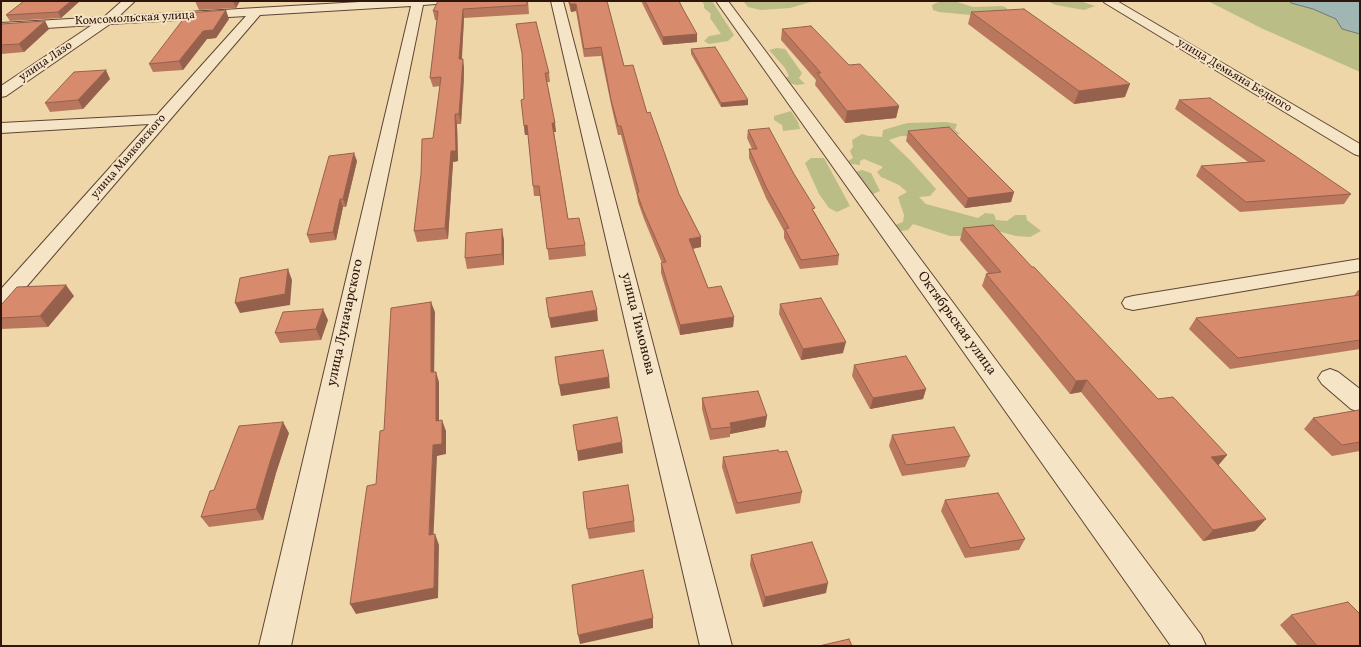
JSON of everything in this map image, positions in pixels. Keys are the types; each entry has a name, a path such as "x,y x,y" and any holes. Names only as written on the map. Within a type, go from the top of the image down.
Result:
{"street":[{"name":"улица Лазо","path":"1,92 108,20 129,1"},
{"name":"Комсомольская улица","path":"1,27 424,1"},
{"name":"улица Луначарского","path":"275,646 424,1"},
{"name":"улица Тимонова","path":"557,1 716,646"},
{"name":"Октябрьская улица","path":"722,1 1190,646"},
{"name":"улица Демьяна Бедного","path":"1109,1 1360,151"},
{"name":"улица Маяковского","path":"1,302 256,12"},
{"path":"1,128 162,119"},
{"path":"1133,303 1360,266"},
{"path":"1330,378 1360,403"}],"green space":[{"path":"701,1 712,1 734,35 728,41 709,44 704,41 709,36 721,34 710,18 711,14 704,8 704,4"},
{"path":"743,1 814,1 790,8 761,10 748,7"},
{"path":"941,1 954,1 973,7 1002,6 1007,8 1007,12 971,15 939,12 933,10 932,5"},
{"path":"1047,1 1080,1 1095,6 1084,10 1056,5"},
{"path":"1208,1 1290,1 1291,3 1313,9 1336,19 1342,29 1360,34 1360,72 1261,28"},
{"path":"777,48 785,49 802,73 799,78 805,84 797,85 789,83 785,78 789,76 785,68 769,50"},
{"path":"791,111 798,122 800,129 783,131 782,125 774,120 774,116"},
{"path":"946,122 957,124 955,130 960,134 928,137 901,136 889,140 910,160 936,189 930,196 919,197 926,204 978,218 985,213 994,214 996,220 1007,221 1015,215 1026,215 1027,220 1041,231 1030,237 1016,236 997,231 967,236 950,236 913,224 908,230 901,231 895,225 903,222 904,215 898,197 907,192 899,185 881,177 877,172 883,167 864,159 860,161 860,165 851,164 848,161 853,158 850,151 853,147 852,140 862,134 882,137 883,130 907,123"},
{"path":"811,158 824,158 850,206 837,212 829,208 819,194 805,163"},
{"path":"862,170 871,173 880,191 871,195 855,172"}],"water":[{"path":"1290,1 1360,1 1360,34 1342,29 1336,19 1313,9 1291,3"}],"building":[{"path":"24,1 71,1 58,12 6,15"},
{"path":"438,1 527,1 527,5 463,9 459,59 463,59 459,114 455,114 456,151 451,151 445,228 414,231 421,174 422,139 433,138 441,77 430,78 438,11 433,11"},
{"path":"569,1 607,1 624,66 633,65 647,113 650,112 679,194 701,237 689,239 708,288 721,286 734,317 680,325 661,263 666,262 637,193 639,192 621,126 618,126 611,100 601,47 584,49 576,4 570,4"},
{"path":"645,1 679,1 697,34 663,37"},
{"path":"1024,9 1130,84 1079,91 971,12"},
{"path":"226,10 213,30 203,31 179,61 149,64 188,13"},
{"path":"45,21 19,44 1,45 1,24"},
{"path":"536,22 549,73 545,73 555,123 552,123 568,219 579,218 585,245 547,249 539,186 533,186 527,125 524,126 521,100 524,99 522,53 516,24"},
{"path":"811,26 849,65 860,64 899,106 847,111 817,73 821,73 782,29"},
{"path":"715,47 748,100 721,103 691,49"},
{"path":"106,70 78,100 45,103 74,72"},
{"path":"1210,98 1351,194 1246,202 1201,166 1265,161 1179,100"},
{"path":"949,127 1014,192 968,198 908,131"},
{"path":"769,128 794,174 815,208 812,209 839,255 801,260 785,229 789,228 767,189 749,149 757,149 748,130"},
{"path":"354,153 343,199 340,199 333,232 307,235 329,156"},
{"path":"993,225 1158,399 1173,397 1227,455 1211,457 1266,519 1213,530 1087,380 1076,381 986,274 1001,272 963,228"},
{"path":"502,229 502,254 465,258 466,233"},
{"path":"288,269 285,294 235,303 240,278"},
{"path":"66,285 40,316 1,318 1,305 17,287"},
{"path":"592,291 597,310 549,318 546,298"},
{"path":"1360,295 1360,340 1238,358 1196,318"},
{"path":"821,298 846,342 803,349 780,304"},
{"path":"431,302 431,372 436,372 436,421 442,420 442,444 433,445 429,535 435,534 434,588 350,604 367,486 376,484 380,431 384,430 391,308"},
{"path":"323,309 316,329 275,333 283,312"},
{"path":"603,350 609,377 559,385 555,357"},
{"path":"906,356 926,389 873,398 854,365"},
{"path":"758,391 767,416 730,423 731,427 711,429 702,398"},
{"path":"1359,410 1360,442 1342,445 1313,418"},
{"path":"617,417 622,442 577,451 573,425"},
{"path":"283,422 256,509 201,517 210,491 214,490 239,426"},
{"path":"954,427 970,456 906,465 892,435"},
{"path":"778,450 779,452 787,451 802,492 737,503 723,457"},
{"path":"628,485 634,521 587,529 583,492"},
{"path":"998,493 1025,539 970,548 945,500"},
{"path":"812,542 828,583 765,597 751,555"},
{"path":"643,570 653,618 578,635 572,585"},
{"path":"1348,602 1360,614 1360,646 1317,646 1291,615"},
{"path":"849,639 852,646 819,646"}]}
